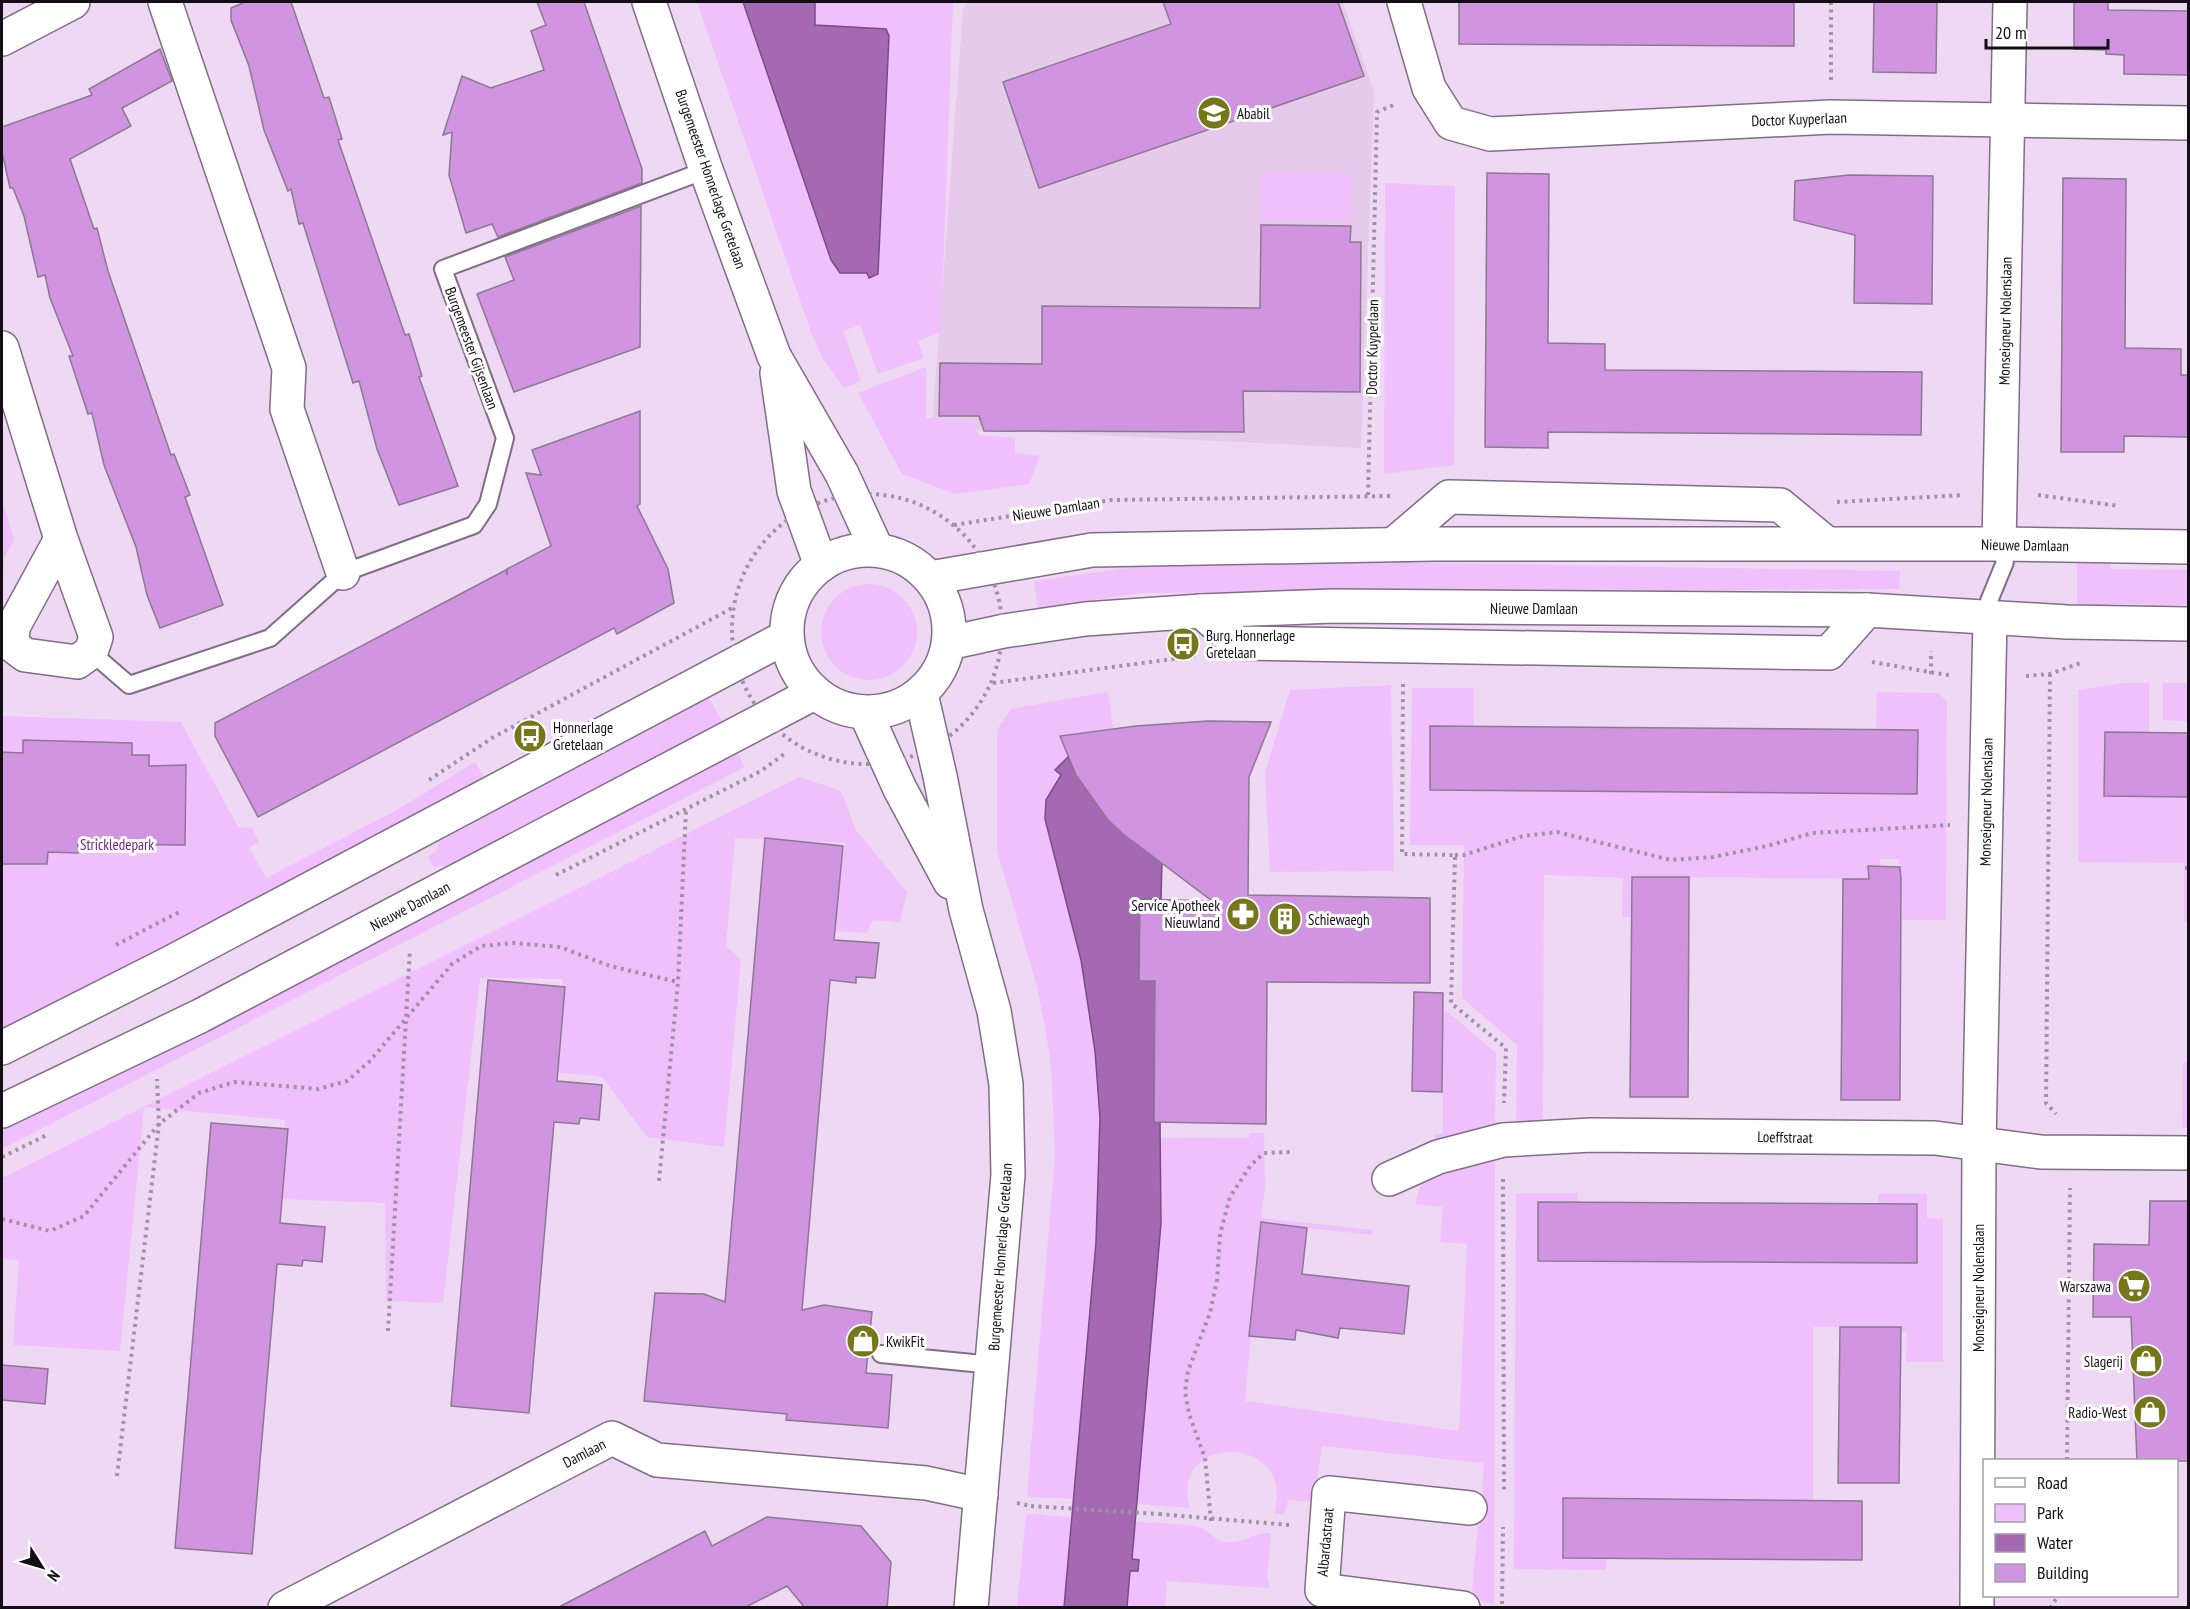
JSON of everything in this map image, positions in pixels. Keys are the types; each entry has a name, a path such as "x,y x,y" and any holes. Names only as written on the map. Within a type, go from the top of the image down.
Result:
{"street":[{"path":"2,39 73,2"},
{"path":"165,2 289,368 287,409 343,573"},
{"name":"Burgemeester Honnerlage Gretelaan","path":"649,2 706,170 774,356 842,474 877,550"},
{"name":"Doctor Kuyperlaan","path":"1404,2 1429,88 1452,123 1490,134 1831,117 2188,123"},
{"name":"Monseigneur Nolenslaan","path":"1999,544 2002,493 2010,2"},
{"path":"2,348 61,539 96,637 91,652 77,662 25,655 12,645 13,627 61,539"},
{"name":"Burgemeester Honnerlage Gretelaan","path":"774,356 794,491 820,565"},
{"path":"1394,544 1449,497 1780,505 1826,543"},
{"name":"Nieuwe Damlaan","path":"930,578 1092,550 1394,544 1826,543 2188,547"},
{"path":"857,550 877,550 897,555 915,564 930,578 942,597 949,620 949,643 939,672 921,694 895,709 866,714 838,708 814,693 800,677 790,658 786,638 788,617 794,597 805,579 820,565 838,555 857,550"},
{"name":"Nieuwe Damlaan","path":"949,643 1004,631 1085,619 1201,611 1333,606 1867,610 1990,618 2188,624"},
{"path":"1201,611 1237,643 1829,652 1867,610"},
{"name":"Monseigneur Nolenslaan","path":"1977,1608 1979,1145 1990,618"},
{"path":"2,1048 170,963 736,662 786,638"},
{"name":"Nieuwe Damlaan","path":"2,1111 200,1016 814,693"},
{"name":"Burgemeester Honnerlage Gretelaan","path":"921,694 940,776 966,910 994,1011 1006,1084 1008,1175 971,1608"},
{"name":"Burgemeester Honnerlage Gretelaan","path":"866,714 900,789 966,910"},
{"name":"Loeffstraat","path":"1389,1179 1438,1157 1503,1140 1603,1135 1935,1138 2041,1152 2188,1153"},
{"name":"Damlaan","path":"285,1608 612,1438 657,1460 926,1483 981,1495"},
{"name":"Albardastraat","path":"1463,1608 1322,1590 1329,1493 1470,1508"}],"lane":[{"name":"Burgemeester Gijsenlaan","path":"91,652 129,685 270,638 343,573 474,525 488,504 505,438 443,269 706,170"},
{"name":"Monseigneur Nolenslaan","path":"1990,618 1989,601 2005,562 1999,544"},
{"path":"881,1354 993,1365"}],"path":[{"path":"1831,2 1831,117"},
{"name":"Doctor Kuyperlaan","path":"1368,495 1377,112 1429,88"},
{"path":"1780,505 2002,493 2070,498"},
{"name":"Nieuwe Damlaan","path":"953,525 1112,500 1368,495 1449,497"},
{"path":"426,782 492,738 734,607"},
{"path":"993,683 1197,656 1237,643"},
{"path":"1403,646 1402,854 1464,855 1523,836 1557,832 1671,860 1713,857 1767,846 1812,833 1941,827 1985,816"},
{"path":"1829,652 1930,674 1988,679 2050,674 2067,667"},
{"path":"2050,674 2046,1104 2071,1132 2067,1459"},
{"path":"659,1181 678,982 686,810"},
{"path":"1455,855 1451,1003 1506,1048 1503,1140 1504,1498"},
{"path":"113,946 186,909"},
{"path":"2,1219 50,1231 84,1216 159,1124 199,1093 234,1082 318,1089 347,1081 369,1062 452,964 481,946 514,943 560,947 610,966 678,982"},
{"path":"388,1331 410,948"},
{"path":"117,1476 159,1124 157,1079"},
{"path":"1211,1521 1205,1458 1189,1414 1185,1392 1188,1371 1210,1313 1217,1280 1220,1234 1230,1197 1251,1165 1264,1154 1291,1152"},
{"path":"1031,1506 1159,1514 1211,1521 1327,1527"},
{"path":"1502,1608 1503,1521"}],"shaded area":[{"path":"967,2 1343,2 1374,91 1361,448 932,427 963,10"}],"green space":[{"path":"697,2 743,2 831,260 840,273 867,273 876,269 880,245 889,36 885,29 815,25 815,2 953,2 941,332 918,341 924,358 878,374 860,325 843,331 861,381 844,388 823,359 811,332"},
{"path":"1261,173 1352,174 1351,221 1260,220"},
{"path":"1385,183 1455,186 1454,465 1384,474"},
{"path":"926,367 926,418 974,422 979,435 1015,438 1015,453 1040,456 1029,484 955,494 902,474 858,393"},
{"path":"2,500 14,539 4,559 2,597"},
{"path":"2077,559 2110,560 2111,569 2188,570 2188,605 2110,604 2110,612 2077,612"},
{"path":"1385,562 1900,571 1899,589 1142,593 1038,608 1034,581 1150,565"},
{"path":"869,584 888,587 903,598 914,613 917,632 914,651 903,666 888,677 869,680 850,677 835,666 824,651 821,632 824,613 835,598 850,587"},
{"path":"2123,683 2149,683 2149,733 2105,733 2104,796 2188,797 2188,922 2184,922 2184,863 2078,862 2078,690"},
{"path":"2163,683 2188,683 2188,721 2163,720"},
{"path":"1391,685 1394,871 1270,872 1265,773 1290,690"},
{"path":"1412,688 1474,688 1474,727 1430,726 1430,790 1917,794 1918,731 1876,730 1877,692 1938,693 1947,701 1946,920 1902,920 1901,879 1632,877 1631,917 1622,917 1623,878 1544,875 1543,1123 1516,1132 1517,1045 1462,998 1464,845 1410,845","holes":["1880,859 1899,859 1900,877 1869,876 1869,866 1880,866"]},
{"path":"1108,692 1113,728 1060,737 1068,757 1046,800 1045,819 1081,960 1095,1051 1100,1118 1096,1242 1073,1499 1031,1497 1027,1494 1055,1155 1051,1066 1045,1026 1036,983 997,851 997,730 1011,709"},
{"path":"709,698 723,723 453,868 441,865 434,868 428,856 436,852 439,842"},
{"name":"Strickledepark","path":"2,716 181,722 238,827 252,828 259,842 249,847 266,878 395,811 475,762 486,781 2,1035"},
{"path":"737,752 745,767 2,1149 2,1127 443,905"},
{"path":"800,777 841,791 856,830 907,892 900,922 873,920 867,933 834,931 838,854 844,854 845,843 735,838 726,946 741,960 724,1147 647,1137 602,1077 555,1072 563,979 480,978 443,1303 386,1301 385,1203 281,1199 285,1120 144,1107 120,1351 13,1345 19,1260 2,1259 2,1178"},
{"path":"1443,1012 1449,1013 1496,1053 1495,1132 1435,1140 1434,1134 1443,1134"},
{"path":"2183,1062 2188,1062 2188,1128 2182,1128"},
{"path":"1249,1133 1264,1133 1265,1188 1261,1218 1373,1230 1372,1235 1261,1223 1245,1401 1459,1431 1467,1244 1440,1242 1443,1207 1415,1204 1421,1184 1495,1155 1494,1604 1474,1599 1472,1590 1478,1526 1480,1526 1484,1463 1322,1446 1314,1502 1288,1500 1284,1514 1274,1514 1276,1487 1268,1468 1252,1456 1232,1452 1213,1455 1197,1465 1188,1483 1190,1508 1136,1504 1161,1223 1160,1138 1249,1138"},
{"path":"1516,1193 1578,1193 1578,1202 1539,1202 1538,1261 1917,1263 1917,1204 1878,1204 1878,1194 1927,1194 1927,1218 1943,1219 1943,1362 1906,1362 1907,1332 1901,1331 1900,1327 1813,1327 1813,1500 1563,1498 1563,1558 1606,1558 1606,1570 1514,1569"},
{"path":"1026,1515 1072,1517 1064,1607 1017,1607"},
{"path":"1135,1522 1196,1527 1225,1542 1238,1542 1260,1534 1271,1533 1267,1580 1269,1588 1167,1581 1165,1607 1127,1608 1130,1570 1139,1560 1132,1559"}],"water":[{"path":"743,2 815,2 815,25 886,29 889,36 878,274 869,278 867,273 840,273 831,260"},
{"path":"1068,757 1086,789 1107,816 1132,840 1162,861 1161,899 1140,899 1139,980 1161,981 1155,1012 1154,1122 1160,1122 1161,1223 1132,1559 1139,1560 1138,1571 1130,1571 1127,1607 1064,1607 1096,1242 1100,1118 1095,1051 1081,960 1045,819 1046,800 1061,775 1055,770"}],"building":[{"path":"245,2 291,2 324,98 329,97 342,139 338,140 405,335 409,334 422,376 419,377 458,486 399,505 377,449 359,381 353,383 303,223 299,224 291,189 288,191 264,130 249,66 231,20 231,8"},
{"path":"537,2 584,2 642,169 642,183 498,237 492,224 466,233 449,175 452,132 443,135 462,76 491,88 544,70 531,31 546,25"},
{"path":"1163,2 1338,2 1364,76 1039,188 1003,82 1171,24"},
{"path":"1459,2 1794,2 1794,46 1459,44"},
{"path":"1874,2 1937,2 1936,73 1873,72"},
{"path":"2074,2 2108,2 2108,10 2188,11 2188,75 2124,74 2124,55 2106,54 2106,50 2074,49"},
{"path":"160,49 172,81 122,108 131,126 70,159 94,229 97,228 108,271 171,455 174,454 190,495 185,497 223,605 160,628 147,595 136,547 104,465 92,413 88,414 69,356 73,356 50,298 45,275 38,277 24,216 13,188 10,188 2,152 2,127 92,95 89,89"},
{"path":"1487,173 1549,174 1548,343 1605,344 1605,370 1922,372 1921,435 1548,432 1548,448 1485,447"},
{"path":"1849,175 1933,176 1932,304 1854,303 1855,235 1794,220 1795,181"},
{"path":"2063,178 2126,179 2125,348 2181,349 2181,375 2188,375 2188,437 2124,436 2124,452 2061,452"},
{"path":"641,206 640,347 514,392 477,294 514,280 505,257"},
{"path":"1261,225 1351,226 1350,242 1361,242 1360,392 1243,391 1244,432 984,431 979,416 939,416 940,363 1042,364 1042,306 1260,308"},
{"path":"640,411 640,504 637,506 668,569 674,603 617,634 614,628 258,817 215,736 215,723 506,570 507,575 507,569 551,546 526,473 541,475 532,450"},
{"name":"Schiewaegh","path":"1208,721 1271,722 1249,777 1248,895 1430,898 1430,983 1267,982 1266,1124 1154,1122 1155,981 1139,981 1140,899 1212,901 1123,834 1108,820 1076,775 1060,736 1136,726"},
{"path":"1430,726 1918,730 1917,794 1430,790"},
{"path":"2105,732 2188,733 2188,797 2104,796"},
{"path":"23,740 132,743 132,755 149,755 149,766 186,765 185,845 78,844 78,853 48,852 47,864 2,864 2,752 23,753"},
{"path":"765,838 843,846 834,940 879,943 875,978 856,977 856,983 830,980 802,1310 824,1305 872,1312 866,1373 892,1375 888,1428 786,1420 787,1414 644,1401 655,1293 704,1294 725,1302"},
{"path":"1868,866 1900,867 1900,1100 1841,1100 1843,879 1869,879"},
{"path":"1632,877 1689,877 1688,1097 1630,1097"},
{"path":"488,980 565,987 557,1081 602,1085 599,1120 580,1118 579,1124 554,1122 529,1413 451,1406"},
{"path":"1414,992 1443,993 1442,1092 1412,1091"},
{"path":"211,1123 288,1129 280,1223 325,1227 322,1262 303,1260 302,1266 277,1264 252,1554 175,1548"},
{"path":"2150,1201 2188,1201 2188,1461 2137,1459 2131,1317 2093,1317 2094,1244 2149,1245"},
{"path":"1538,1202 1917,1204 1917,1263 1538,1261"},
{"path":"1261,1222 1307,1228 1302,1274 1409,1286 1404,1334 1340,1328 1338,1338 1296,1330 1295,1340 1249,1336"},
{"path":"1840,1327 1901,1327 1899,1483 1838,1483"},
{"path":"2,1365 48,1369 45,1404 2,1400"},
{"path":"1563,1498 1862,1501 1862,1560 1563,1558"},
{"path":"767,1517 861,1526 891,1562 887,1608 805,1608 787,1586 744,1608 557,1608 705,1531 712,1546"}],"place":[{"name":"Ababil","path":"1214,113"},
{"name":"Burg. Honnerlage Gretelaan","path":"1183,644"},
{"name":"Honnerlage Gretelaan","path":"530,736"},
{"name":"Service Apotheek Nieuwland","path":"1243,914"},
{"name":"Schiewaegh","path":"1285,919"},
{"name":"Warszawa","path":"2134,1286"},
{"name":"KwikFit","path":"863,1341"},
{"name":"Slagerij","path":"2146,1361"},
{"name":"Radio-West","path":"2150,1412"}]}
